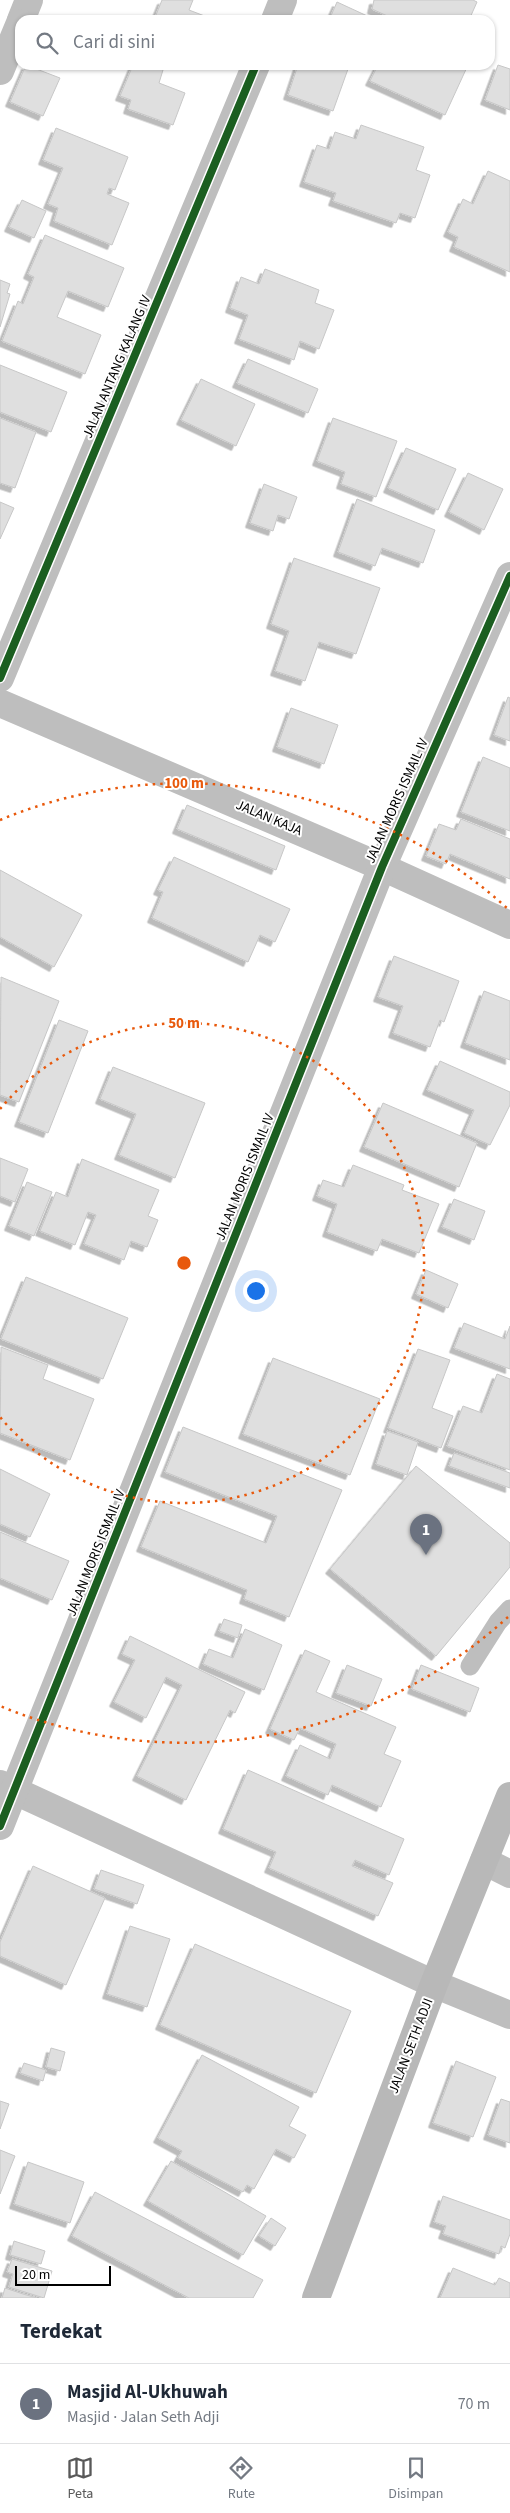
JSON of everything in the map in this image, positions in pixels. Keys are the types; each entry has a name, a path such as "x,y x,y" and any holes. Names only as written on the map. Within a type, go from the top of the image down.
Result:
{"street":[{"path":"23,15 29,0"},
{"path":"277,15 283,0"},
{"path":"0,71 15,34"},
{"name":"JALAN ANTANG KALANG IV","path":"0,678 254,70"},
{"name":"JALAN MORIS ISMAIL IV","path":"0,1826 7,1788 382,867 510,576"},
{"name":"JALAN KAJA","path":"0,703 382,867 510,925"},
{"path":"7,1788 434,1984 510,2015"},
{"name":"JALAN SETH ADJI","path":"316,2298 434,1984 510,1796"},
{"path":"484,1861 510,1874"}],"lane":[{"path":"470,1666 498,1622 510,1609"}],"building":[{"path":"162,0 193,0 189,10 202,15 156,15"},
{"path":"374,0 473,0 477,2 471,15 385,15 372,9"},
{"path":"337,2 365,15 331,15"},
{"path":"498,65 510,69 510,110 485,100"},
{"path":"24,70 39,70 60,78 43,116 10,102"},
{"path":"131,70 163,70 159,83 185,93 173,125 128,109 131,100 120,96"},
{"path":"296,70 348,70 333,111 288,95"},
{"path":"376,70 466,70 445,115 370,81"},
{"path":"361,125 424,147 416,170 430,175 415,218 400,213 396,223 333,201 336,193 304,182 317,145 329,149 335,132 356,139"},
{"path":"56,128 128,157 115,190 109,188 107,194 129,203 112,245 54,221 58,208 48,204 63,168 43,160"},
{"path":"488,171 510,181 510,272 454,247 458,237 448,232 463,199 473,204"},
{"path":"22,200 46,211 34,238 9,227"},
{"path":"45,235 124,268 108,307 68,291 57,317 101,335 85,374 2,341 18,301 23,304 34,277 28,274"},
{"path":"265,269 319,290 315,303 334,310 319,349 300,341 294,360 239,339 248,315 230,308 241,277 259,284"},
{"path":"0,280 10,284 7,293 10,294 0,327"},
{"path":"248,359 318,389 308,413 237,383"},
{"path":"0,365 67,392 51,432 0,412"},
{"path":"201,379 255,404 236,446 181,420"},
{"path":"0,418 36,432 15,488 0,483"},
{"path":"333,418 397,441 376,497 341,484 345,472 317,461"},
{"path":"406,448 456,469 438,510 388,488"},
{"path":"468,473 503,489 484,530 449,512"},
{"path":"264,484 297,497 289,519 278,515 273,531 250,523"},
{"path":"357,499 435,530 423,563 382,548 375,566 338,552"},
{"path":"0,502 14,508 0,539"},
{"path":"294,558 380,588 356,654 319,642 305,681 275,671 289,631 271,624"},
{"path":"508,697 510,698 510,741 494,735"},
{"path":"291,708 338,725 324,764 277,747"},
{"path":"483,757 510,768 510,831 461,812"},
{"path":"187,805 285,846 276,870 177,829"},
{"path":"461,819 510,839 510,879 450,854 446,864 426,856 439,824 456,830"},
{"path":"174,857 290,909 275,942 260,935 248,962 152,918 163,892 158,890"},
{"path":"0,870 82,915 54,967 0,937"},
{"path":"394,956 459,981 444,1022 440,1020 430,1047 393,1033 403,1006 378,997"},
{"path":"1,977 59,1001 19,1102 0,1095"},
{"path":"484,991 510,1001 510,1060 465,1043"},
{"path":"59,1020 88,1031 48,1133 19,1122"},
{"path":"440,1061 510,1092 510,1105 490,1145 464,1133 474,1110 427,1090"},
{"path":"113,1067 205,1103 175,1178 119,1155 136,1114 100,1099"},
{"path":"383,1103 477,1143 459,1187 364,1147"},
{"path":"0,1158 28,1169 15,1202 0,1196"},
{"path":"82,1159 159,1190 148,1216 158,1220 147,1247 131,1241 124,1260 84,1244 96,1215 88,1212 75,1245 40,1231 56,1192 68,1197"},
{"path":"353,1165 404,1185 402,1190 439,1204 419,1253 382,1239 377,1251 327,1232 337,1204 317,1196 323,1180 344,1187"},
{"path":"27,1182 52,1192 34,1236 9,1226"},
{"path":"454,1199 485,1211 474,1240 442,1227"},
{"path":"426,1270 458,1284 448,1308 416,1294"},
{"path":"26,1277 128,1318 103,1379 1,1339"},
{"path":"464,1323 505,1339 510,1326 510,1369 454,1348"},
{"path":"1,1347 48,1365 43,1379 94,1399 70,1460 0,1433"},
{"path":"418,1349 450,1360 432,1408 453,1416 441,1448 388,1428"},
{"path":"273,1358 380,1399 350,1475 243,1434"},
{"path":"497,1374 510,1379 510,1470 447,1446 463,1406 482,1413"},
{"path":"183,1427 342,1490 289,1617 244,1599 247,1590 141,1547 160,1501 266,1543 277,1516 165,1472"},
{"path":"387,1431 418,1442 407,1475 376,1464"},
{"path":"454,1453 510,1473 510,1488 449,1466"},
{"path":"416,1466 510,1543 510,1567 436,1656 330,1569"},
{"path":"0,1469 50,1494 30,1537 0,1524"},
{"path":"0,1532 69,1561 52,1600 0,1578"},
{"path":"224,1619 242,1625 238,1638 219,1631"},
{"path":"245,1629 282,1645 264,1690 203,1664 209,1649 233,1658"},
{"path":"130,1636 245,1692 235,1713 230,1710 186,1800 137,1776 182,1685 166,1677 146,1718 114,1702 135,1660 122,1654"},
{"path":"305,1650 330,1661 316,1692 396,1727 384,1754 401,1761 381,1807 332,1785 328,1795 286,1776 300,1745 330,1759 336,1744 300,1728 294,1740 270,1729"},
{"path":"347,1665 382,1679 371,1706 336,1693"},
{"path":"421,1665 479,1688 470,1712 412,1689"},
{"path":"248,1770 404,1839 389,1875 355,1860 352,1866 393,1883 378,1916 269,1868 276,1852 223,1829"},
{"path":"33,1866 105,1898 66,1985 0,1956 0,1942"},
{"path":"101,1870 144,1885 137,1904 94,1889"},
{"path":"130,1926 170,1939 147,2007 107,1994"},
{"path":"195,1944 351,2011 316,2093 160,2025"},
{"path":"51,2048 65,2052 60,2071 46,2067"},
{"path":"202,2055 299,2107 289,2126 306,2135 294,2158 276,2149 254,2189 247,2185 243,2192 178,2158 182,2151 158,2138"},
{"path":"456,2061 496,2077 473,2137 433,2123"},
{"path":"24,2063 46,2070 43,2081 20,2073"},
{"path":"501,2099 510,2102 510,2143 488,2135"},
{"path":"0,2101 9,2104 0,2129"},
{"path":"0,2150 15,2156 0,2194"},
{"path":"171,2161 266,2216 243,2255 148,2201"},
{"path":"28,2162 84,2182 70,2223 14,2204"},
{"path":"95,2192 263,2280 253,2298 189,2298 72,2236"},
{"path":"443,2196 510,2220 510,2234 505,2248 501,2246 499,2254 443,2234 446,2226 434,2222"},
{"path":"271,2218 286,2228 275,2246 259,2236"},
{"path":"14,2241 45,2251 41,2264 10,2255"},
{"path":"12,2259 52,2271 44,2298 9,2287 13,2274 7,2272"},
{"path":"453,2268 495,2285 499,2278 510,2283 510,2298 440,2298"},
{"path":"5,2288 23,2294 37,2298 2,2298"}],"cycle path":[{"path":"0,678 254,70"},
{"path":"0,1826 382,867 510,576"}],"place":[{"name":"Masjid Al-Ukhuwah","path":"426,1555"}]}
